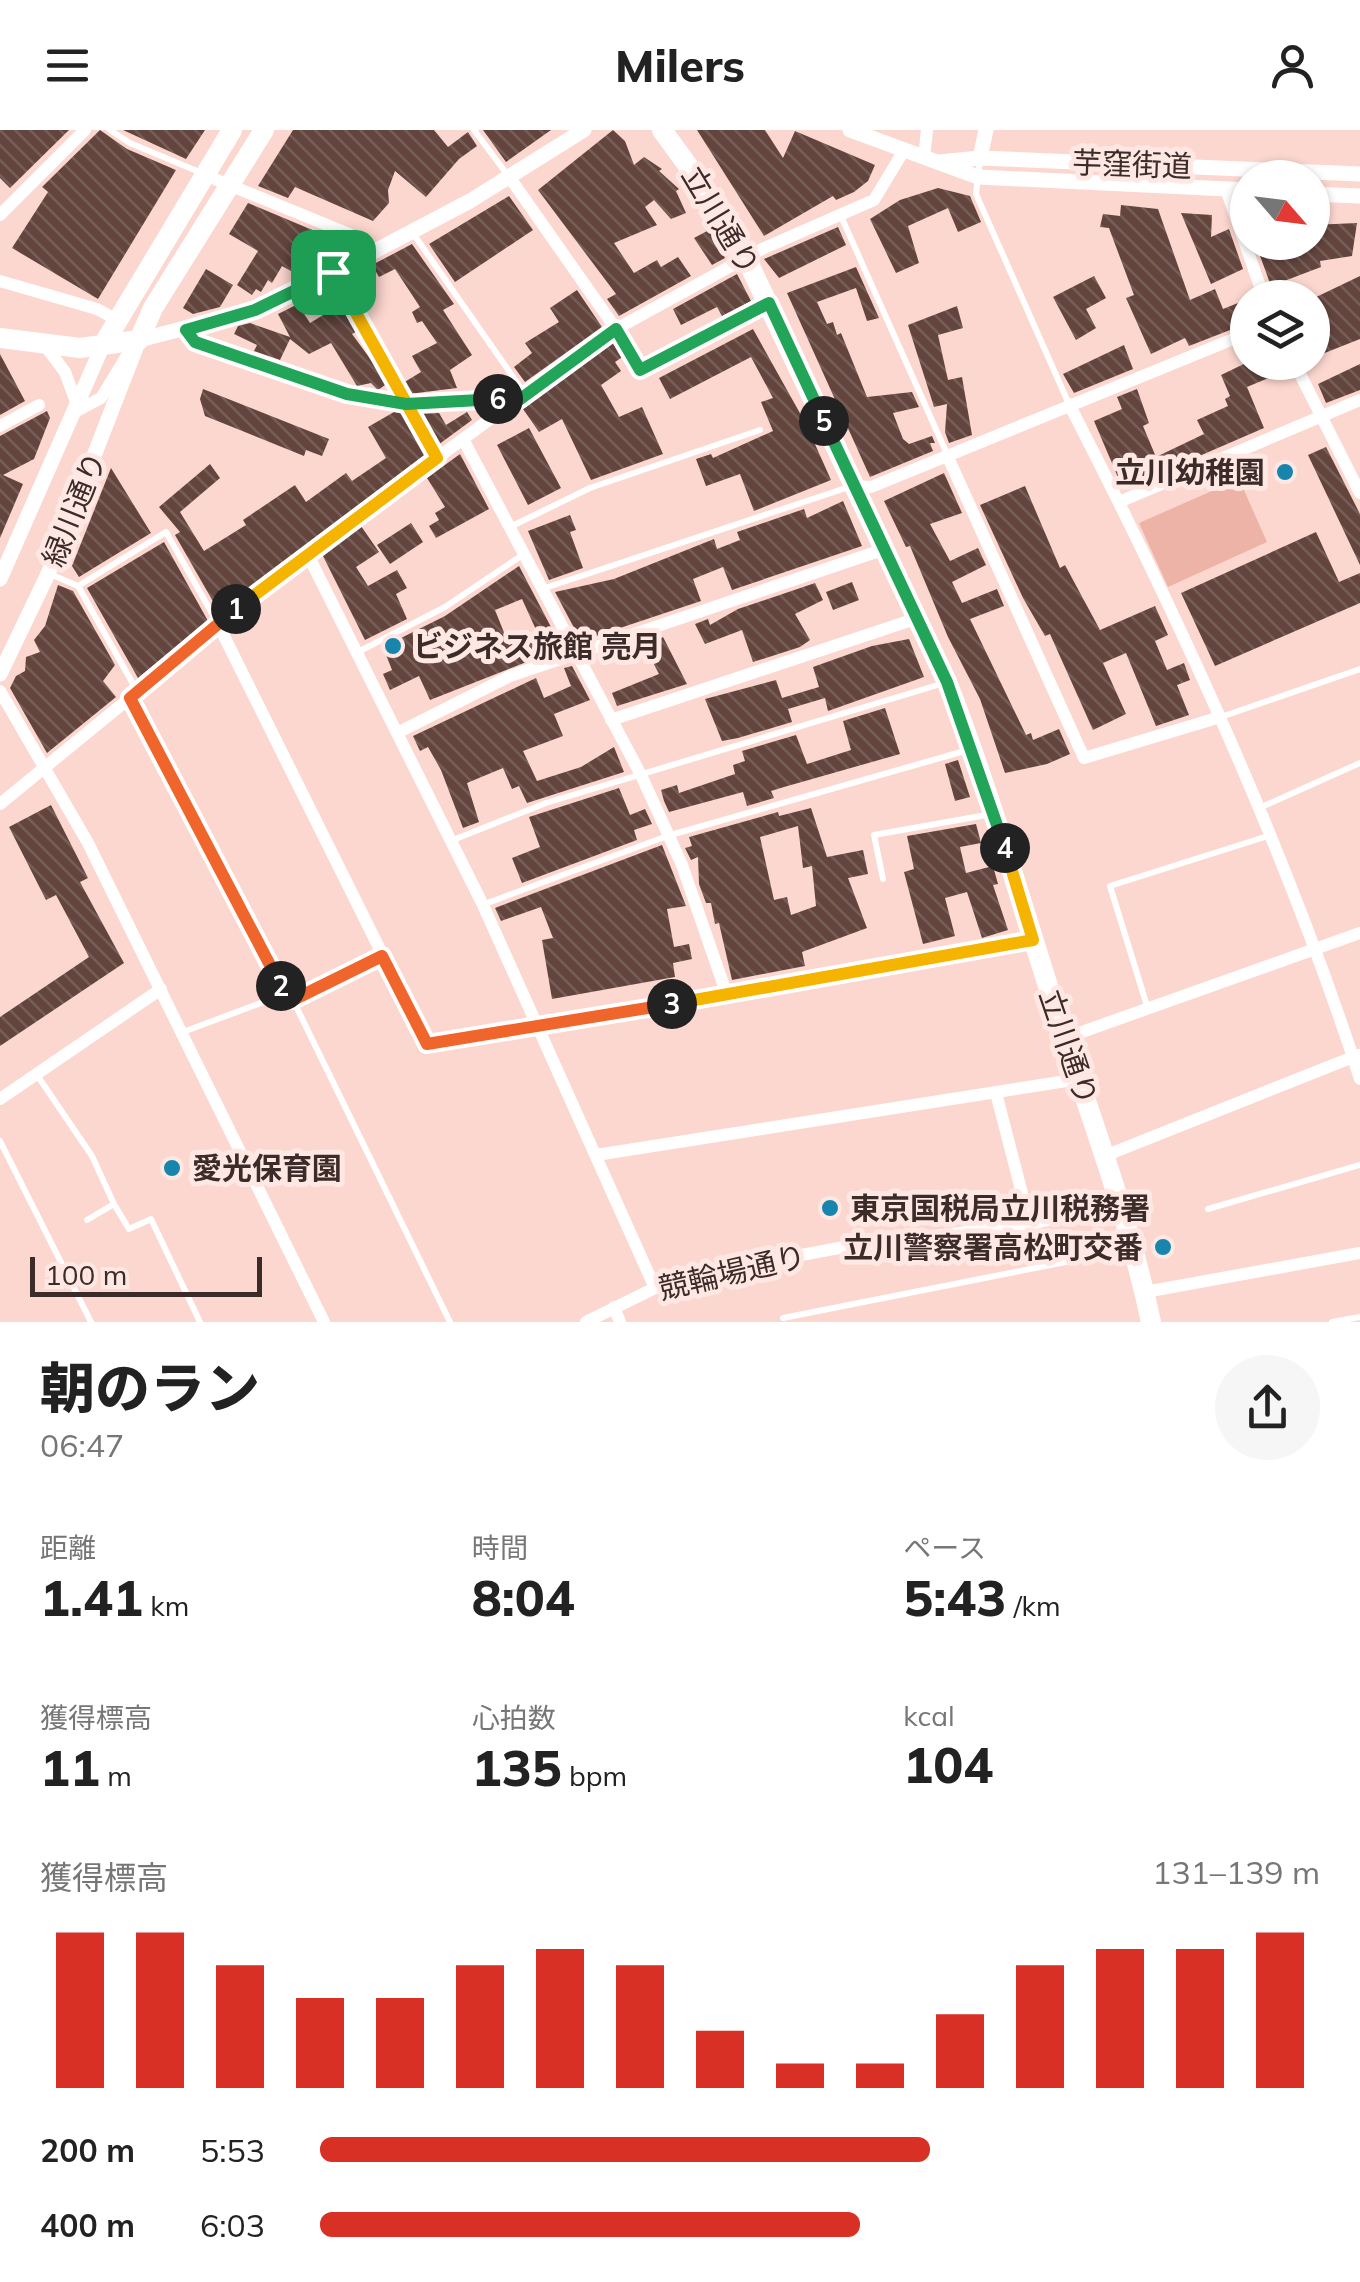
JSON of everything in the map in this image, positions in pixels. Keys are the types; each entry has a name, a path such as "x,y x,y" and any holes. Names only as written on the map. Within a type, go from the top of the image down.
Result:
{"main road":[{"path":"103,346 232,130"},
{"path":"0,338 46,347 103,346 139,340 153,308 264,130"},
{"name":"立川通り","path":"662,130 728,222 947,682 974,748 1078,1079 1107,1155 1151,1322"}],"street":[{"path":"0,215 85,130"},
{"path":"46,347 66,372 73,408 100,398 139,340 255,310 510,178 584,130"},
{"name":"芋窪街道","path":"850,130 978,177 1230,188"},
{"path":"927,130 931,160"},
{"path":"980,158 986,130"},
{"path":"0,804 307,552 463,439 616,329 840,213 874,200 903,152"},
{"name":"芋窪街道","path":"931,160 980,158 1360,174"},
{"path":"205,175 227,188 243,190 349,234 366,254"},
{"path":"510,178 616,329"},
{"path":"1226,188 1258,280"},
{"path":"1330,195 1360,196"},
{"path":"0,282 97,309 116,320"},
{"path":"186,330 195,342 302,381 406,404 522,397"},
{"name":"緑川通り","path":"0,674 48,574 139,340"},
{"path":"854,486 870,487 1230,340"},
{"name":"緑川通り","path":"0,579 103,346"},
{"path":"1303,380 1360,493"},
{"path":"1119,502 1320,413 1360,400"},
{"path":"1068,404 1119,502 1217,718 1315,950 1356,1056 1360,1079"},
{"path":"0,426 39,405"},
{"path":"463,439 580,653 640,776 727,995"},
{"path":"947,455 1084,758 1217,718"},
{"path":"399,732 510,676 884,549"},
{"path":"307,552 483,904 654,1288"},
{"path":"611,720 918,618"},
{"path":"218,624 427,1044 1033,940"},
{"path":"0,691 46,765 324,1322"},
{"path":"1065,1038 1360,933"},
{"path":"0,1098 160,989"},
{"path":"1107,1155 1356,1056"},
{"path":"596,1154 1078,1079"},
{"path":"996,1092 1030,1224"},
{"name":"競輪場通り","path":"586,1322 654,1288 839,1248 1030,1224 1121,1205"},
{"path":"1145,1292 1360,1252"},
{"path":"614,1307 620,1322"}],"lane":[{"path":"110,130 130,143 205,175"},
{"path":"474,130 510,178"},
{"path":"980,158 976,194 986,222 1068,404"},
{"path":"840,213 947,455"},
{"path":"411,230 522,397"},
{"path":"333,272 437,458"},
{"path":"616,329 640,370 769,303"},
{"path":"512,526 590,488 760,430"},
{"path":"545,588 835,488 854,486"},
{"path":"78,586 166,532 218,624"},
{"path":"360,652 445,607 526,553"},
{"path":"48,574 78,586 286,994 293,1000 450,1322"},
{"path":"1217,718 1360,668"},
{"path":"452,841 546,803 947,682"},
{"path":"483,904 667,836 974,748"},
{"path":"1256,809 1360,763"},
{"path":"883,879 874,835 994,814"},
{"path":"1147,1006 1110,886 1268,836"},
{"path":"293,1000 382,956"},
{"path":"182,1033 286,994"},
{"path":"36,1074 92,1156 129,1229 151,1219 200,1322"},
{"path":"0,1140 91,1322"},
{"path":"1208,1209 1360,1165"},
{"path":"86,1220 114,1204"},
{"path":"783,1318 1132,1248"},
{"path":"1332,1322 1360,1317"}],"shaded area":[{"path":"1239,479 1267,542 1168,587 1139,523"}],"building":[{"path":"0,130 69,130 10,188 0,178"},
{"path":"100,130 127,149 176,170 98,299 12,248 48,192 42,187"},
{"path":"123,130 205,130 186,159"},
{"path":"293,130 434,130 448,147 468,132 477,146 459,159 426,197 395,171 388,190 389,203 373,221 295,187 288,198 258,186"},
{"path":"483,130 551,130 506,162"},
{"path":"613,130 625,141 634,165 644,157 662,169 659,171 679,189 676,191 686,213 671,219 654,200 645,207 657,225 614,243 634,273 657,260 661,267 678,257 691,276 619,316 607,299 616,294 538,190"},
{"path":"697,130 765,130 783,158 795,131 875,165 868,181 854,192 836,200 833,196 764,236"},
{"path":"938,188 970,196 981,222 958,232 948,208 908,226 919,263 896,273 870,219 900,200"},
{"path":"509,196 533,230 455,282 429,244"},
{"path":"248,203 322,234 298,275 282,266 272,283 268,280 261,292 256,289 252,295 237,285 258,251 229,234"},
{"path":"1121,205 1158,209 1190,300 1215,289 1223,309 1230,306 1230,330 1189,346 1185,338 1151,354 1126,298 1134,295 1109,228 1100,227 1103,214 1120,216"},
{"path":"1181,213 1212,215 1211,237 1229,229 1230,260 1240,260 1243,269 1211,284"},
{"path":"1357,223 1352,256 1330,259 1330,224"},
{"path":"838,227 846,245 779,278 764,259"},
{"path":"709,230 725,258 712,265 694,238"},
{"path":"412,244 454,304 443,310 472,355 450,370 457,388 409,394 403,383 421,372 412,356 437,343 422,321 417,323 412,312 420,307 395,269 379,277 372,265"},
{"path":"1262,260 1326,260 1320,261 1321,267 1287,280 1269,280"},
{"path":"856,267 879,318 867,321 856,288 817,302 827,324 833,322 837,335 841,333 867,397 912,392 919,407 893,413 903,439 909,444 932,436 935,443 930,443 933,451 870,477 787,293"},
{"path":"206,269 233,285 220,307 193,314 183,308"},
{"path":"737,274 751,301 722,316 717,307 681,325 673,309"},
{"path":"1094,276 1106,298 1086,309 1096,328 1076,340 1053,297"},
{"path":"1360,276 1360,339 1330,351 1330,290"},
{"path":"577,290 602,327 525,382 514,367 532,353 525,343 559,322 550,308"},
{"path":"343,303 358,331 352,334 388,383 378,390 371,383 357,386 331,343 309,354 290,339 280,360 254,351 257,345 234,334 238,326 250,323 290,337 278,314 298,304 310,323"},
{"path":"957,306 963,328 938,335 948,380 962,377 972,435 949,443 945,432 947,404 934,407 908,325"},
{"path":"753,329 806,424 831,480 754,511 740,474 706,486 696,459 711,454 713,458 773,431 761,402 773,398 751,357 670,399 659,378"},
{"path":"616,341 624,356 615,362 621,371 601,385 619,417 642,407 663,454 591,480 562,419 539,432 523,409"},
{"path":"1124,345 1133,369 1074,393 1063,374"},
{"path":"0,354 25,401 0,415"},
{"path":"1360,364 1360,390 1326,403 1318,384"},
{"path":"1230,371 1230,380 1264,380 1247,387 1264,428 1123,489 1094,421 1122,409 1117,397 1137,389 1149,423 1143,426 1156,457 1204,434 1197,420 1228,406 1225,399 1230,396 1221,375"},
{"path":"203,389 329,439 322,456 306,450 304,456 205,416 200,399"},
{"path":"47,411 50,418 34,459 3,475 23,484 0,538 0,436"},
{"path":"394,412 404,414 427,453 219,612 175,535 180,532 159,507 210,464 220,478 180,512 204,551 246,525 243,520 295,485 306,502 346,473 352,481 386,458 368,427"},
{"path":"467,412 472,420 438,445 420,414 439,413 446,425"},
{"path":"529,428 561,488 528,505 497,445"},
{"path":"1326,447 1360,514 1360,565 1308,455"},
{"path":"460,454 489,509 436,538 429,526 439,520 435,513 445,507 427,478"},
{"path":"111,468 151,533 79,577 72,566"},
{"path":"944,473 962,513 930,524 950,561 978,548 986,565 952,582 962,603 997,589 1004,606 970,619 1026,735 1031,733 1033,740 1059,729 1070,754 1047,764 1005,773 980,699 948,637 910,546 906,547 884,501"},
{"path":"1025,486 1060,568 1065,565 1100,630 1155,606 1168,635 1155,641 1167,670 1184,663 1190,680 1177,685 1189,715 1156,726 1126,653 1103,663 1126,714 1093,730 1050,634 1045,636 1023,598 980,505"},
{"path":"843,501 862,546 732,590 723,567 693,579 701,601 581,641 555,592 614,579 714,539 717,549 740,540 737,532 804,509 807,518"},
{"path":"570,515 576,530 570,532 583,568 549,580 528,531"},
{"path":"411,523 423,542 390,564 377,545"},
{"path":"361,526 379,552 356,567 368,586 397,570 407,588 396,594 407,619 365,640 322,554"},
{"path":"1316,532 1339,582 1360,573 1360,603 1215,666 1181,593"},
{"path":"164,542 208,621 138,678 87,588"},
{"path":"519,566 562,648 430,700 419,676 390,690 383,674 392,670 383,647 445,616","holes":["522,599 538,634 509,645 495,610"]},
{"path":"852,582 859,600 833,610 826,592"},
{"path":"815,583 823,600 795,614 810,640 800,647 753,662 742,630 705,644 695,624 708,619 710,625 738,609"},
{"path":"58,585 73,591 115,665 103,681 116,697 47,753 10,688 16,676 25,671 26,657 40,652 34,640 45,626"},
{"path":"663,637 687,684 617,706 612,693 659,674 645,647"},
{"path":"909,639 924,677 828,711 825,698 788,709 792,722 722,741 705,699 776,680 782,698 819,687 813,667 872,646"},
{"path":"572,666 590,700 554,714 563,736 523,751 537,781 581,767 614,747 624,772 527,803 519,786 512,789 503,768 467,783 479,822 463,828 441,770 428,747 420,751 413,736 536,678 544,698 571,686 564,668"},
{"path":"885,708 900,754 771,791 774,798 747,806 743,792 669,812 664,801 661,790 677,785 679,793 735,774 733,765 745,761 742,751 796,735 807,764 851,750 843,721"},
{"path":"958,760 970,797 955,801 945,764"},
{"path":"619,788 630,815 645,809 652,824 634,830 637,840 522,883 512,858 540,847 529,817"},
{"path":"51,805 88,878 80,882 124,963 0,1046 0,1017 89,957 56,895 46,900 9,827"},
{"path":"811,808 827,857 863,850 868,874 848,878 867,928 802,952 805,966 732,980 719,923 715,924 711,903 706,903 699,884 698,857 691,860 685,848 692,846 689,837 778,812 779,816","holes":["798,826 803,868 812,866 816,906 791,915 787,897 774,900 760,837"]},
{"path":"976,824 981,843 960,847 966,873 993,866 998,884 993,885 1008,930 982,938 967,892 945,898 955,936 923,944 904,872 914,869 907,836"},
{"path":"662,845 686,906 667,909 674,947 689,944 692,959 673,963 675,977 552,999 542,940 553,938 541,907 501,921 495,908"}],"place":[{"name":"立川幼稚園","path":"1285,472"},
{"name":"ビジネス旅館 亮月","path":"393,646"},
{"name":"愛光保育園","path":"172,1168"},
{"name":"東京国税局立川税務署","path":"830,1208"},
{"name":"立川警察署高松町交番","path":"1163,1247"}],"route":[{"path":"333,272 255,310 186,330 195,342 347,394 406,404 519,400 616,329 640,370 769,303 947,682 974,748 1033,940 1009,948 808,983 427,1044 382,956 293,1000 286,994 130,698 307,552 437,458 406,404 360,318 333,272"}]}
